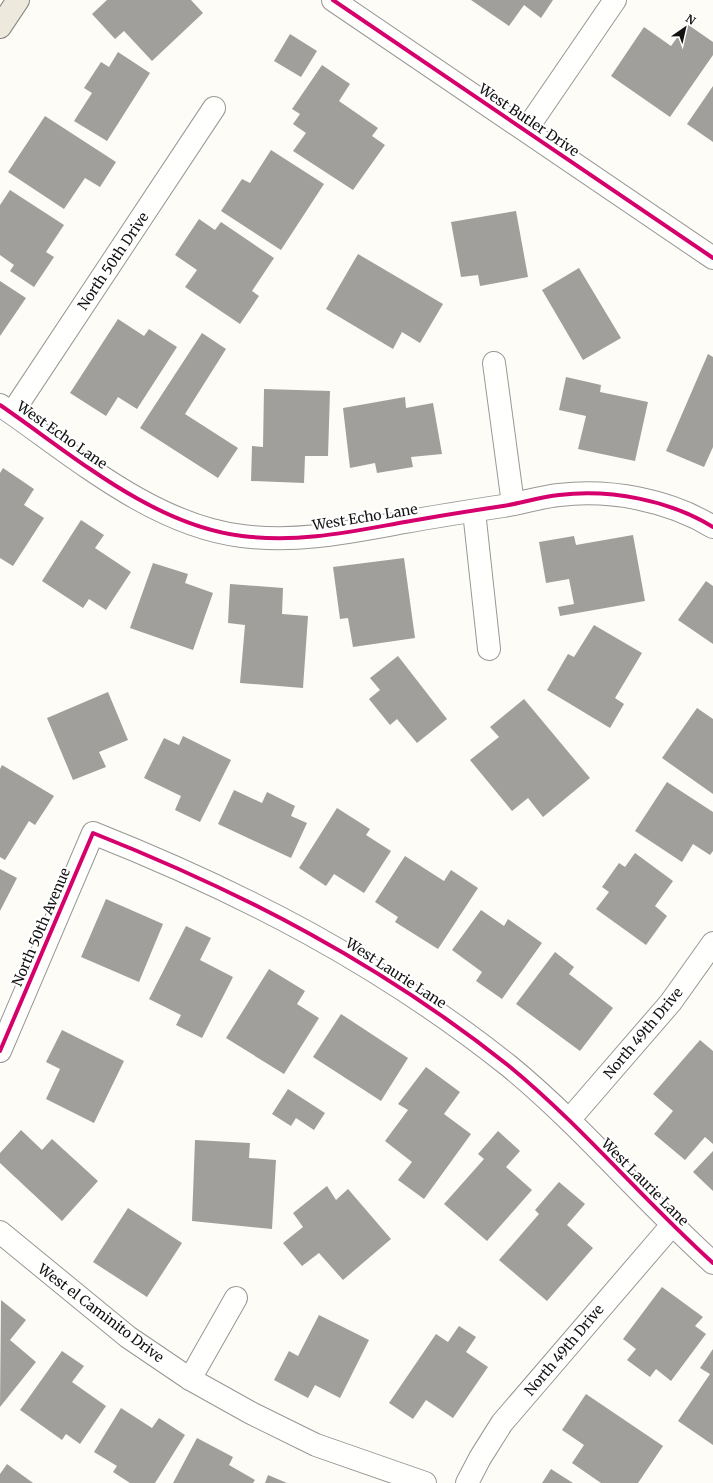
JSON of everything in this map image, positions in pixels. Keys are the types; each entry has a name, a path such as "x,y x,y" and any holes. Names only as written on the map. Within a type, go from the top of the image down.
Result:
{"main road":[{"path":"0,27 18,0"}],"street":[{"name":"West Butler Drive","path":"333,0 713,258"},
{"path":"526,130 615,0"},
{"name":"North 50th Drive","path":"6,409 214,108"},
{"path":"494,363 513,504"},
{"name":"West Echo Lane","path":"6,409 130,494 164,513 205,528 242,536 286,539 341,535 559,495 602,493 648,501 694,515 713,527"},
{"path":"474,511 489,649"},
{"name":"North 50th Avenue","path":"0,1051 93,833"},
{"name":"West Laurie Lane","path":"93,833 167,863 321,939 375,971 448,1020 504,1063 569,1120 672,1225 713,1263"},
{"name":"North 49th Drive","path":"569,1120 671,1002 713,942"},
{"name":"North 49th Drive","path":"467,1483 480,1458 502,1423 672,1225"},
{"name":"West el Caminito Drive","path":"0,1232 128,1337 190,1379 251,1413 316,1445 425,1483"},
{"path":"190,1379 236,1298"}],"building":[{"path":"107,0 191,0 203,13 152,61 124,31 115,39 92,14"},
{"path":"471,0 553,0 541,18 524,5 509,26"},
{"path":"687,24 713,42 713,55 670,117 611,76 644,27 671,46"},
{"path":"290,34 317,51 301,77 274,61"},
{"path":"118,52 150,73 107,141 74,121 92,93 84,88 101,62 109,67"},
{"path":"322,65 350,84 339,101 378,128 372,136 385,145 353,190 293,151 306,133 293,124 300,114 292,109"},
{"path":"713,86 713,142 687,124"},
{"path":"45,116 116,162 100,187 85,178 64,209 8,172"},
{"path":"271,150 324,184 281,250 221,211 242,179 250,183"},
{"path":"10,190 64,225 46,252 54,257 34,287 10,271 14,265 0,255 0,205"},
{"path":"516,211 528,277 480,286 478,275 461,277 451,222"},
{"path":"199,219 215,230 221,222 274,258 252,291 259,296 240,324 185,287 197,270 175,255"},
{"path":"358,254 443,304 420,343 402,332 393,349 326,309"},
{"path":"579,268 621,338 583,360 542,290"},
{"path":"0,281 26,298 0,336"},
{"path":"118,319 144,336 149,329 177,347 137,409 118,397 106,416 70,393"},
{"path":"202,333 226,349 185,414 238,448 218,478 140,428"},
{"path":"708,354 713,357 713,447 704,467 666,451"},
{"path":"566,377 601,385 600,392 648,402 635,461 578,449 586,416 559,410"},
{"path":"264,389 330,391 328,456 305,456 304,483 251,481 252,446 263,447"},
{"path":"405,397 406,408 433,403 442,454 411,457 413,467 377,473 375,463 350,468 343,408"},
{"path":"3,468 34,489 24,505 44,518 13,566 0,558 0,473"},
{"path":"81,520 104,535 95,548 131,572 106,610 89,599 83,608 42,581"},
{"path":"633,535 645,601 560,616 558,607 574,604 569,579 546,583 539,542 574,536 576,545"},
{"path":"404,558 415,638 353,647 348,618 340,619 333,567"},
{"path":"153,563 188,574 185,583 213,593 193,650 130,628"},
{"path":"706,581 713,586 713,644 678,620"},
{"path":"230,584 283,588 282,614 308,616 303,688 240,683 245,625 228,623"},
{"path":"594,625 642,653 615,698 624,704 610,728 547,690 568,654 574,657"},
{"path":"398,656 447,719 417,743 397,719 390,725 369,699 380,690 370,678"},
{"path":"108,692 128,740 99,752 106,767 73,780 47,718"},
{"path":"524,699 590,778 543,817 528,798 512,811 470,760 499,737 490,727"},
{"path":"697,708 713,719 713,794 662,758"},
{"path":"183,736 231,760 200,822 175,810 181,796 144,778 164,738 179,745"},
{"path":"2,765 54,796 35,825 29,821 5,860 0,857 0,769"},
{"path":"667,782 713,812 713,851 710,855 693,844 682,862 635,831"},
{"path":"234,790 262,803 267,792 295,806 291,816 307,823 291,858 218,824"},
{"path":"337,808 370,829 366,835 391,851 364,893 334,874 326,886 299,868"},
{"path":"635,853 673,881 655,906 667,916 646,945 596,909 609,892 602,887 619,863 625,867"},
{"path":"405,856 444,881 451,870 478,888 438,949 395,922 398,917 375,902"},
{"path":"0,869 17,878 0,911"},
{"path":"106,899 163,924 139,982 81,957"},
{"path":"481,910 504,926 508,919 542,943 502,999 476,981 482,972 452,950"},
{"path":"186,926 211,938 200,960 233,977 202,1038 176,1025 181,1015 149,999"},
{"path":"555,952 574,967 569,974 613,1008 580,1051 516,1004"},
{"path":"269,969 305,991 297,1004 319,1018 284,1074 226,1038"},
{"path":"341,1014 408,1058 381,1101 313,1057"},
{"path":"62,1030 124,1061 94,1123 46,1099 60,1069 46,1062"},
{"path":"700,1040 713,1051 713,1144 705,1137 685,1160 654,1134 673,1111 653,1094"},
{"path":"426,1067 460,1092 444,1114 471,1134 424,1199 398,1180 412,1162 385,1141 408,1110 398,1104"},
{"path":"288,1089 325,1113 314,1130 296,1118 291,1126 272,1114"},
{"path":"21,1130 42,1150 52,1139 98,1181 62,1221 0,1163 0,1153"},
{"path":"498,1131 520,1151 506,1167 532,1190 487,1241 444,1204 484,1159 478,1154"},
{"path":"195,1140 250,1143 249,1158 276,1160 272,1229 192,1221"},
{"path":"713,1151 713,1191 693,1172"},
{"path":"559,1182 585,1204 567,1225 593,1248 547,1301 499,1260 539,1214 535,1210"},
{"path":"327,1186 336,1200 348,1189 391,1239 343,1280 319,1253 302,1266 283,1243 303,1227 293,1213"},
{"path":"128,1208 182,1243 147,1297 93,1262"},
{"path":"662,1287 703,1317 695,1326 706,1334 671,1381 656,1369 650,1377 627,1360 636,1349 623,1339"},
{"path":"1,1300 26,1320 10,1340 36,1362 0,1407"},
{"path":"319,1315 369,1340 340,1398 315,1385 308,1398 274,1380 289,1351 298,1356"},
{"path":"459,1326 476,1337 466,1352 488,1367 453,1418 426,1400 413,1419 389,1403 436,1334 448,1342"},
{"path":"713,1349 713,1445 678,1421 710,1374 700,1368"},
{"path":"62,1351 84,1366 72,1382 106,1406 80,1444 66,1434 62,1440 20,1410"},
{"path":"586,1394 663,1446 638,1483 601,1483 572,1463 584,1445 562,1430"},
{"path":"121,1408 152,1428 159,1418 185,1435 155,1483 130,1483 113,1472 117,1466 94,1452"},
{"path":"197,1438 233,1457 229,1465 255,1480 253,1483 173,1483"},
{"path":"7,1464 33,1483 0,1483 0,1474"},
{"path":"551,1469 573,1483 542,1483"},
{"path":"268,1475 287,1483 265,1483"}],"cycle path":[{"path":"333,0 713,258"},
{"path":"0,405 85,466 145,503 176,518 209,529 242,536 284,538 344,533 503,506 552,496 579,494 619,495 659,503 678,510 713,527"},
{"path":"0,1051 93,833 204,880 310,934 361,963 461,1029 509,1066 562,1113 687,1239 713,1263"}]}
